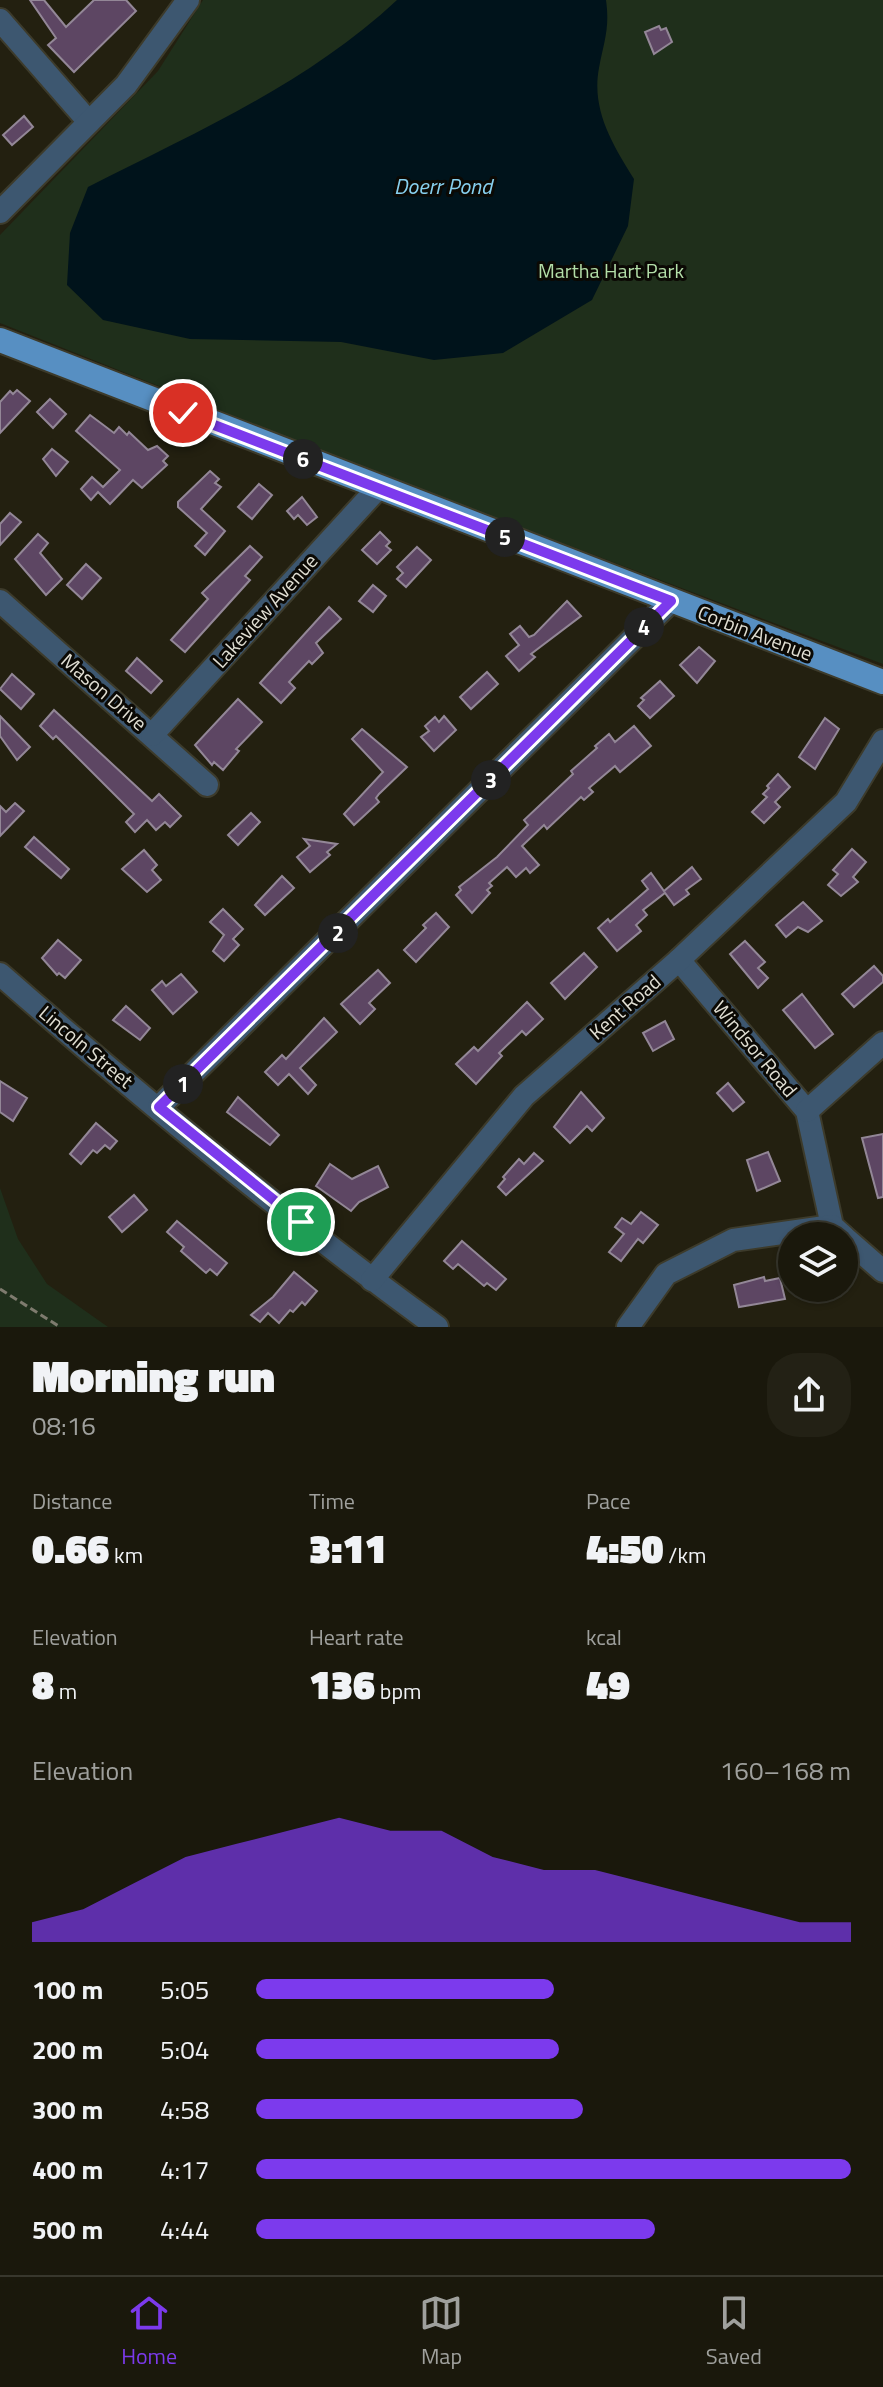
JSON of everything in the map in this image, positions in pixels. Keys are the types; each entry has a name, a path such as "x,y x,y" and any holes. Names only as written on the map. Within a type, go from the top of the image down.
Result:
{"main road":[{"name":"Corbin Avenue","path":"0,340 883,682"}],"street":[{"path":"0,212 152,54 188,0"},
{"path":"0,20 89,122"},
{"name":"Lakeview Avenue","path":"152,735 378,488"},
{"name":"Mason Drive","path":"0,601 207,785"},
{"path":"159,1107 671,601"},
{"name":"Kent Road","path":"372,1280 524,1096 679,960 846,802 883,741"},
{"name":"Windsor Road","path":"679,960 807,1111 837,1222"},
{"name":"Lincoln Street","path":"0,974 372,1280 437,1327"},
{"path":"807,1111 883,1043"},
{"path":"628,1327 666,1274 733,1240 778,1237"},
{"path":"858,1249 883,1271"}],"path":[{"path":"0,1289 60,1327"},
{"path":"44,1327 49,1321"}],"green space":[{"name":"Martha Hart Park","path":"203,0 883,0 883,664 387,477 0,323 0,235 158,71"},
{"path":"0,1188 18,1239 47,1284 108,1327 0,1327"}],"water":[{"name":"Doerr Pond","path":"397,0 606,0 607,27 597,83 598,98 612,140 634,179 628,226 592,300 503,353 434,360 341,342 190,339 103,320 67,285 70,233 88,187 210,126 288,82 362,30"}],"building":[{"path":"30,0 44,0 66,27 94,0 126,0 136,11 74,72 48,45 56,38"},
{"path":"659,26 661,30 666,28 672,42 654,54 645,32"},
{"path":"24,116 33,127 12,145 3,135"},
{"path":"17,390 30,401 0,433 0,402 10,391 13,394"},
{"path":"50,399 66,414 53,428 37,412"},
{"path":"90,415 114,433 119,427 127,435 129,432 148,450 157,446 168,456 163,461 167,465 142,488 133,480 110,504 98,492 91,500 81,489 92,477 103,487 120,470 76,431"},
{"path":"52,449 68,462 56,476 43,459"},
{"path":"210,471 219,479 215,483 221,487 201,509 225,531 205,555 195,546 207,533 178,507 178,502"},
{"path":"259,484 272,495 252,519 238,507"},
{"path":"302,497 317,517 307,525 298,515 294,519 287,511"},
{"path":"10,513 21,522 0,545 0,524"},
{"path":"380,532 390,542 386,546 391,550 377,564 362,550"},
{"path":"38,534 48,543 40,553 62,579 46,595 15,559"},
{"path":"250,546 262,557 245,576 250,580 185,652 171,640 208,599 202,593"},
{"path":"417,547 431,560 406,587 397,579 403,573 397,567"},
{"path":"86,564 101,578 82,599 67,585"},
{"path":"373,585 386,596 373,612 359,601"},
{"path":"567,601 581,616 531,654 535,657 519,671 506,656 519,645 510,634 520,626 529,637 534,635"},
{"path":"329,607 341,619 316,643 323,653 312,664 309,661 289,682 295,688 281,703 260,683"},
{"path":"699,647 715,661 697,683 680,665"},
{"path":"137,658 162,681 151,693 126,671"},
{"path":"487,672 498,684 471,709 460,697"},
{"path":"12,674 34,694 21,709 0,689"},
{"path":"660,681 674,696 650,718 638,706 644,700 641,698"},
{"path":"238,699 262,722 236,749 239,751 223,770 214,762 212,765 195,745"},
{"path":"54,710 152,801 159,794 181,816 170,827 165,822 156,830 147,820 135,832 126,822 134,814 56,736 53,739 40,726"},
{"path":"0,716 30,747 17,760 0,736"},
{"path":"444,716 456,730 434,751 421,737 429,731 425,726 435,717 439,722"},
{"path":"825,718 839,729 815,769 799,757"},
{"path":"634,726 651,746 620,772 615,766 589,788 593,792 584,800 581,797 547,829 544,825 522,846 539,865 530,873 526,868 516,877 507,867 489,883 492,886 487,890 490,893 472,913 456,895 461,890 459,887 497,857 528,825 524,820 573,774 571,771 597,748 595,746 609,734 615,742"},
{"path":"362,729 407,767 379,794 376,798 379,802 354,825 344,814 383,772 352,739"},
{"path":"778,774 790,787 775,802 780,807 764,823 752,812 767,797 763,794"},
{"path":"15,803 24,811 0,836 0,806 6,812"},
{"path":"251,813 260,822 238,845 228,835"},
{"path":"34,837 69,869 61,878 25,847"},
{"path":"304,839 337,844 327,852 330,855 310,872 297,857 310,846"},
{"path":"852,849 866,862 853,877 858,882 841,896 828,885 838,874 833,870"},
{"path":"144,850 157,865 152,870 161,880 147,892 122,869"},
{"path":"692,867 701,879 686,890 689,894 674,905 665,893 643,910 647,915 636,925 641,931 617,951 598,928 608,919 610,922 648,889 642,881 651,873 664,891"},
{"path":"282,876 294,888 265,915 255,905"},
{"path":"803,902 822,921 808,932 798,927 786,937 776,925"},
{"path":"223,909 243,929 233,939 239,945 224,961 213,951 224,935 210,922"},
{"path":"436,913 449,927 416,962 404,950"},
{"path":"58,940 81,960 65,978 59,973 57,975 42,958"},
{"path":"745,941 765,962 758,968 768,978 758,988 730,954"},
{"path":"584,953 597,967 565,999 551,983"},
{"path":"874,966 883,976 883,982 854,1007 842,994"},
{"path":"378,970 390,983 369,1003 375,1009 360,1024 341,1004"},
{"path":"181,974 197,992 173,1014 152,990 162,981 166,986"},
{"path":"802,994 833,1034 815,1048 783,1010"},
{"path":"527,1002 543,1019 526,1035 522,1031 499,1053 502,1056 476,1084 456,1064 474,1047 478,1051"},
{"path":"126,1006 150,1028 140,1040 113,1020"},
{"path":"324,1018 337,1032 300,1068 316,1085 308,1094 289,1074 278,1085 265,1072 282,1055 286,1059"},
{"path":"665,1021 674,1039 653,1051 643,1033"},
{"path":"0,1081 27,1098 13,1121 0,1112"},
{"path":"728,1083 744,1102 733,1111 717,1093"},
{"path":"581,1092 604,1118 592,1131 587,1126 570,1143 554,1127"},
{"path":"238,1097 279,1135 270,1145 227,1112"},
{"path":"96,1123 117,1141 110,1149 105,1145 97,1153 93,1150 81,1164 70,1154"},
{"path":"883,1134 883,1197 878,1198 862,1138"},
{"path":"768,1152 780,1181 757,1191 747,1160"},
{"path":"534,1153 543,1161 506,1195 498,1187 505,1179 503,1177 519,1159 524,1164"},
{"path":"330,1164 352,1179 378,1166 388,1187 359,1202 351,1211 316,1186"},
{"path":"134,1195 147,1210 122,1232 109,1217"},
{"path":"641,1212 658,1225 643,1243 638,1239 621,1261 609,1252 624,1234 615,1227 622,1218 631,1224"},
{"path":"177,1221 227,1263 217,1275 210,1269 206,1273 181,1251 184,1247 167,1232"},
{"path":"462,1241 506,1279 496,1290 487,1283 484,1286 458,1264 453,1269 444,1261"},
{"path":"294,1272 317,1291 305,1305 302,1302 293,1312 290,1310 279,1323 268,1313 260,1322 251,1315 273,1297"},
{"path":"764,1277 765,1281 778,1278 778,1300 739,1307 734,1285"}],"route":[{"path":"183,413 671,601 159,1107 301,1222"}]}
